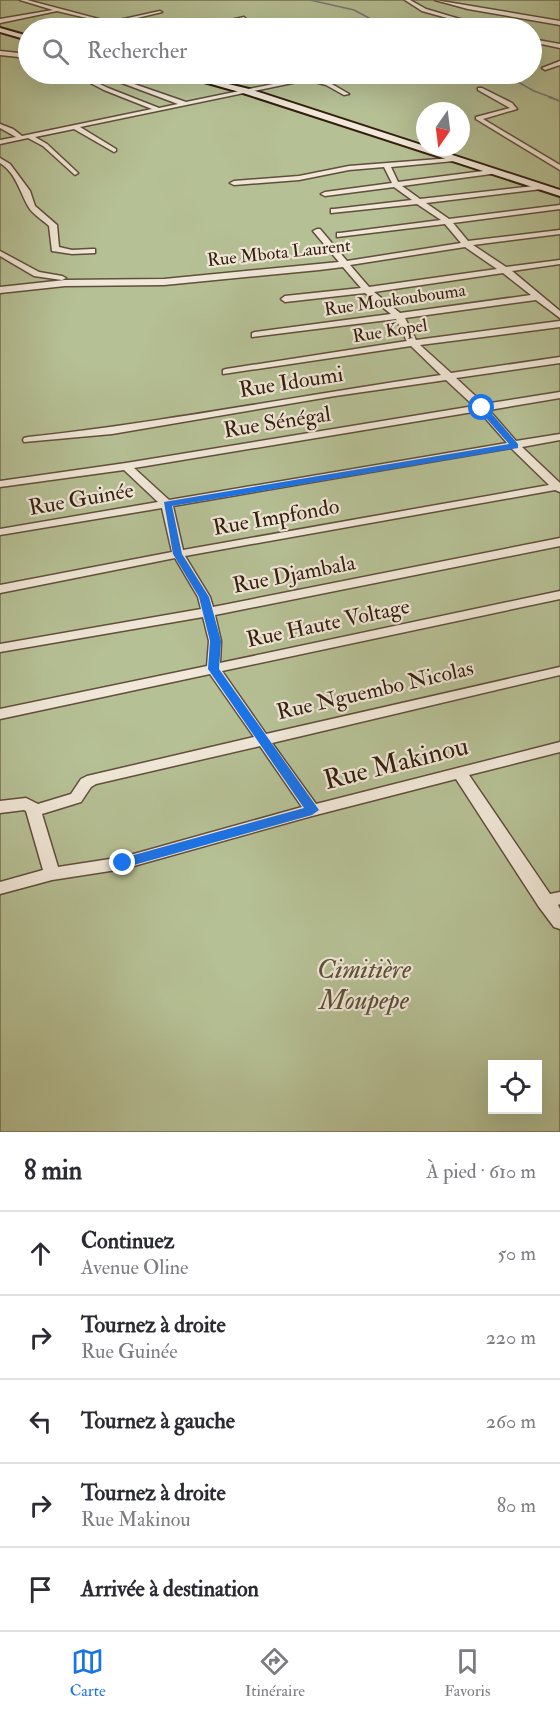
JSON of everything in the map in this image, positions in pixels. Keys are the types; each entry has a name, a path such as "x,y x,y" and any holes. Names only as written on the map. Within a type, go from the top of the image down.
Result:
{"main road":[{"path":"0,30 18,35"},
{"path":"219,84 560,193"}],"street":[{"path":"22,0 83,18"},
{"path":"407,0 424,10 452,18"},
{"path":"437,0 468,8 529,18"},
{"path":"0,21 59,10"},
{"path":"137,18 160,12"},
{"path":"542,20 560,23"},
{"path":"542,43 560,46"},
{"path":"0,53 18,55"},
{"path":"545,68 560,63"},
{"path":"96,84 158,110"},
{"path":"129,84 186,104"},
{"path":"0,142 279,84"},
{"path":"328,84 345,94"},
{"path":"480,89 510,104 514,109 478,118 560,168"},
{"path":"0,126 45,146 75,173"},
{"path":"75,127 114,150"},
{"path":"0,160 8,165 26,191 32,207 53,225 55,249 72,252 92,251"},
{"path":"234,183 299,178 349,168 452,160"},
{"path":"387,166 396,185 447,220 466,244 505,270 560,315"},
{"path":"325,194 491,172"},
{"path":"333,211 542,187"},
{"path":"340,235 560,207"},
{"path":"317,231 367,290 400,317 413,343 482,408 515,446 559,487"},
{"name":"Rue Mbota Laurent","path":"0,290 65,283 164,282 319,268 466,244 560,232"},
{"path":"0,253 37,274 98,282"},
{"path":"285,299 367,290 560,262"},
{"name":"Rue Moukoubouma","path":"255,334 400,317 538,297"},
{"name":"Rue Kopel","path":"226,372 413,343 560,324"},
{"name":"Rue Idoumi","path":"28,440 112,431 335,393 560,360"},
{"name":"Rue Sénégal","path":"0,484 126,466 560,395"},
{"name":"Rue Guinée","path":"0,532 560,437"},
{"path":"126,466 167,504 178,554 204,597 215,641 213,669 312,810"},
{"name":"Rue Impfondo","path":"0,589 178,554 559,487"},
{"name":"Rue Djambala","path":"0,648 208,612 560,542"},
{"name":"Rue Haute Voltage","path":"0,714 560,596"},
{"name":"Rue Nguembo Nicolas","path":"0,807 30,808 76,798 86,783 92,780 560,671"},
{"name":"Rue Makinou","path":"0,888 52,874 123,863 312,810 560,747"},
{"path":"460,773 552,900 560,922"},
{"path":"30,808 52,874"}],"green space":[{"name":"Cimitière Moupepe","path":"0,0 560,0 560,1132 0,1132"}],"waterway":[{"path":"310,0 354,10 369,18"},
{"path":"522,84 553,98"},
{"path":"549,97 560,101"}],"route":[{"path":"123,863 312,810 213,669 215,641 204,597 178,554 167,504 515,446 482,408"}]}
